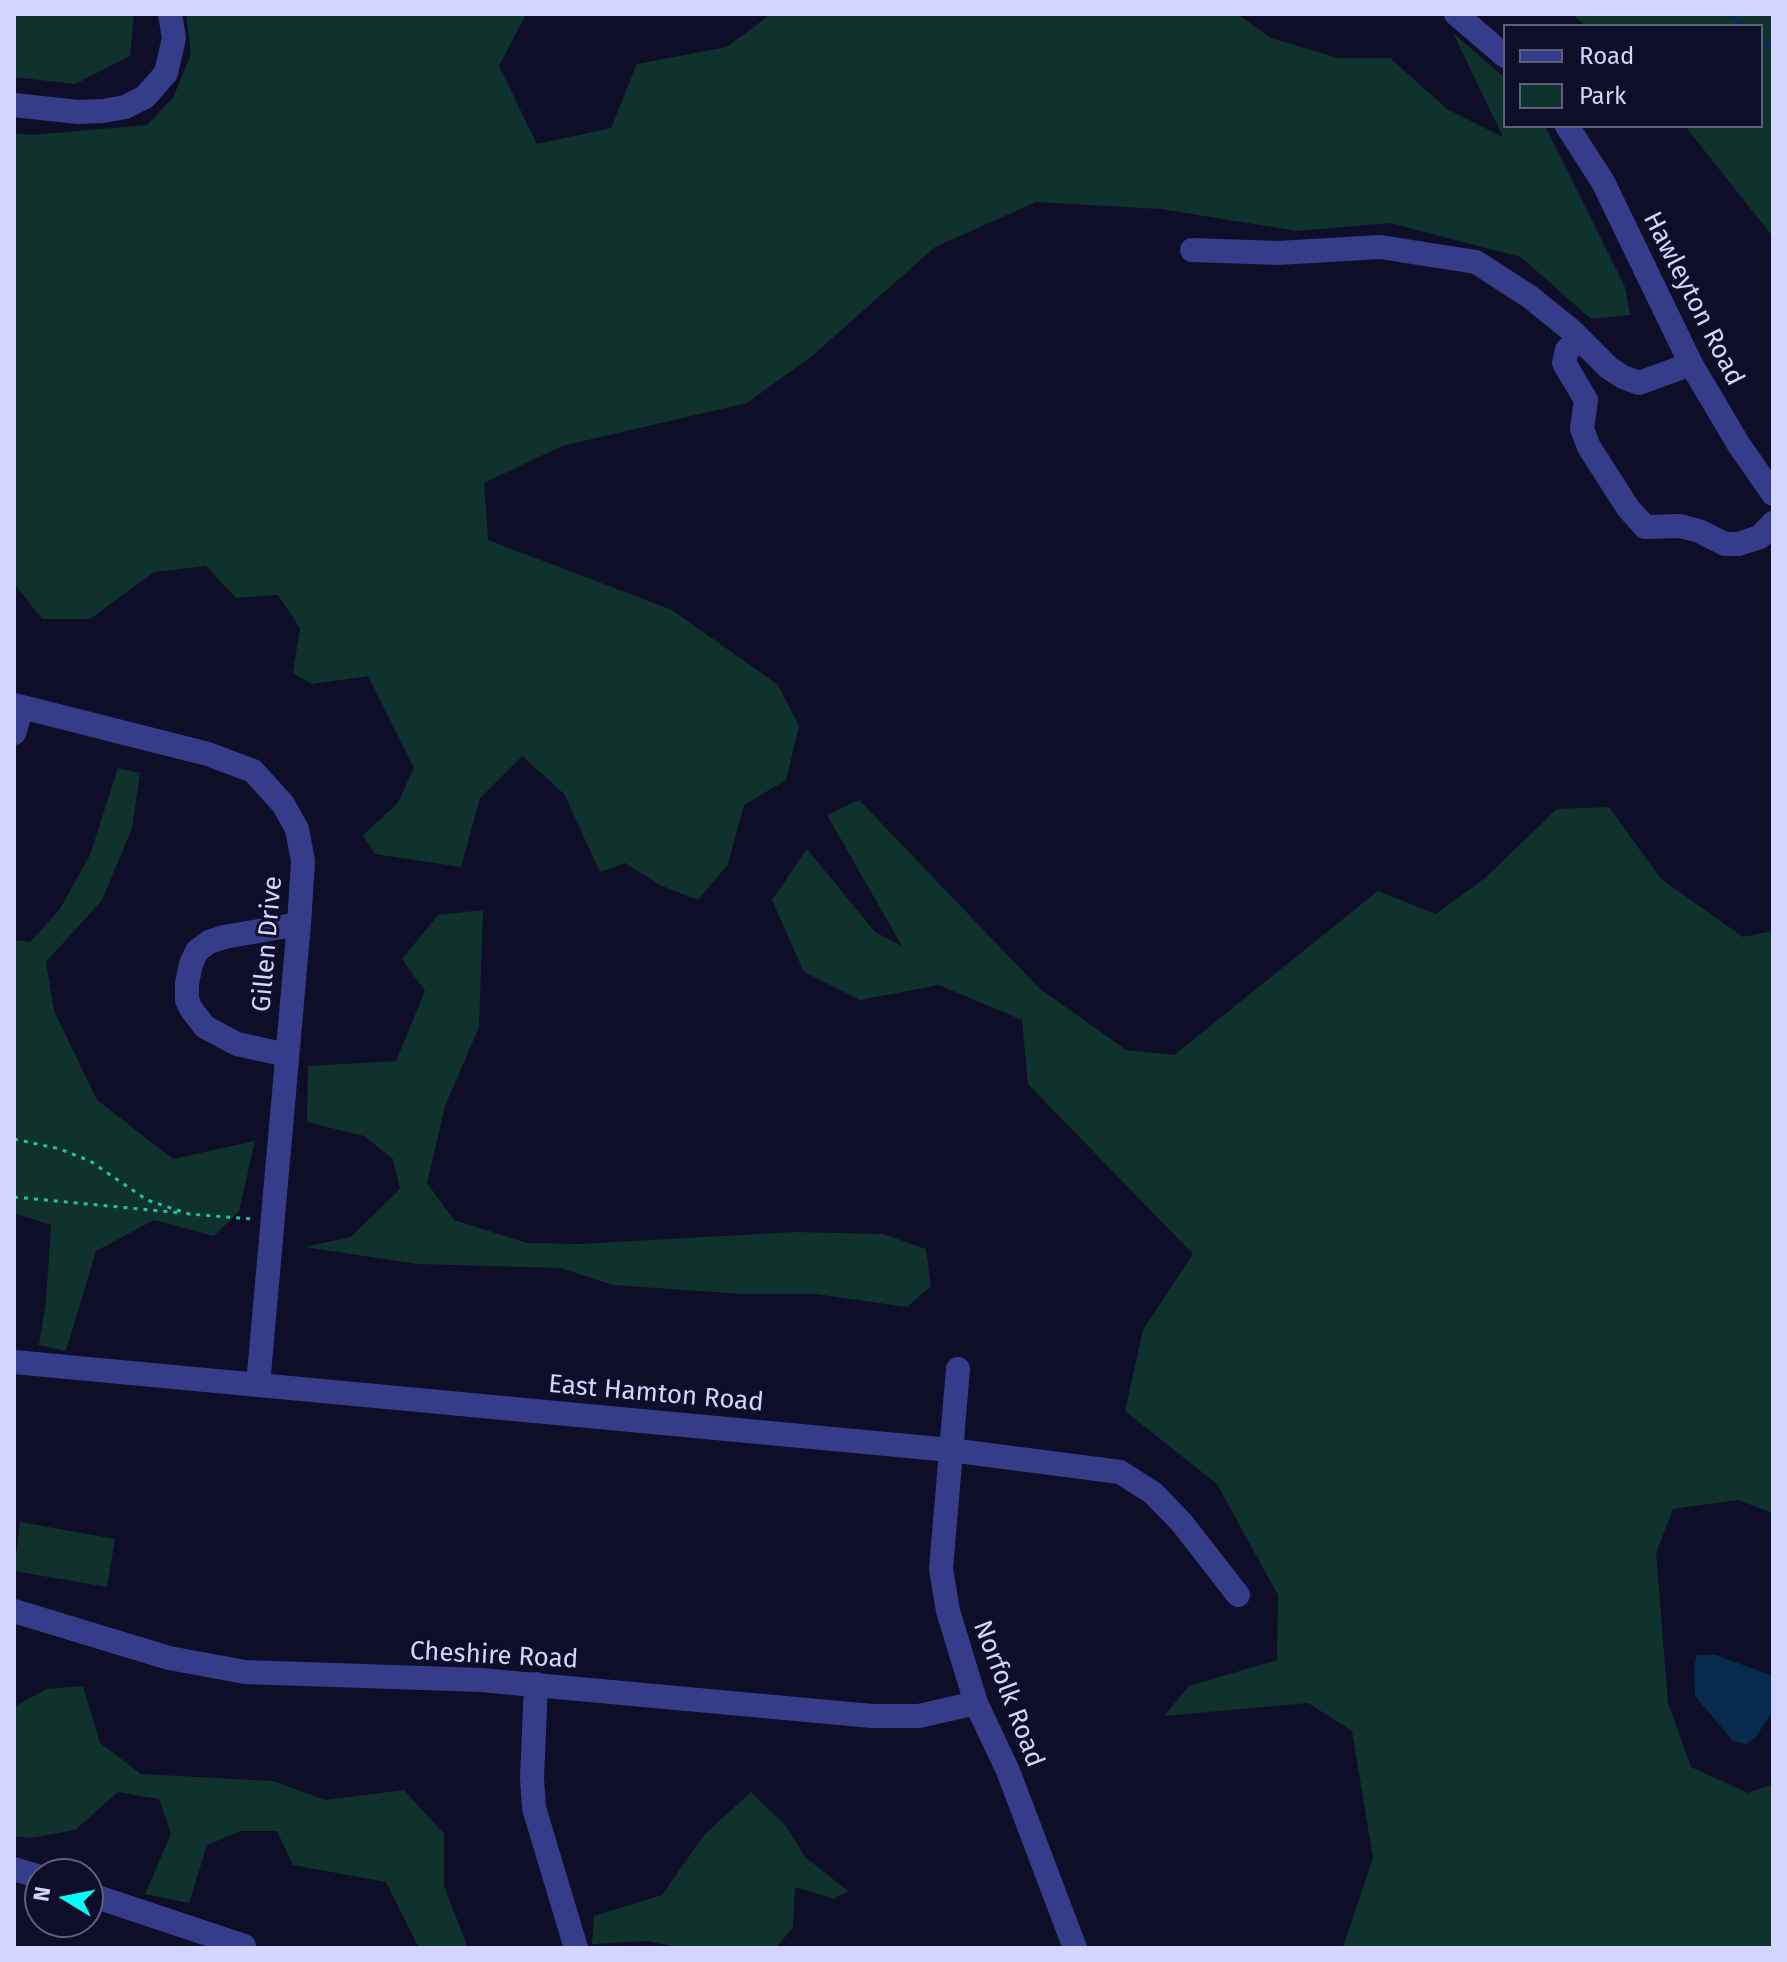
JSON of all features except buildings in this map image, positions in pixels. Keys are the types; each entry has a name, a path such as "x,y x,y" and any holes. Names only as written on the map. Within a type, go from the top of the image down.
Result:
{"street":[{"path":"14,105 78,112 103,111 125,107 145,97 166,73 174,38 170,14"},
{"path":"1456,14 1503,54"},
{"name":"Hawleyton Road","path":"1568,128 1603,182 1691,364 1773,494"},
{"path":"1192,250 1278,253 1380,247 1476,262 1530,297 1623,377 1639,383 1691,364"},
{"path":"1580,339 1567,350 1564,363 1586,400 1582,429 1589,447 1628,508 1645,527 1680,526 1699,531 1725,544 1738,544 1760,537 1773,523"},
{"path":"14,733 18,706"},
{"name":"Gillen Drive","path":"18,706 208,754 260,776 283,804 297,829 303,861 299,924 258,1385"},
{"path":"287,1055 237,1044 205,1027 187,1000 187,983 197,951 209,942 299,924"},
{"name":"East Hamton Road","path":"14,1362 950,1450 1120,1472 1153,1493 1182,1523 1238,1595"},
{"name":"Norfolk Road","path":"958,1369 941,1569 948,1611 976,1703 1008,1771 1075,1948"},
{"name":"Cheshire Road","path":"14,1611 169,1658 245,1672 481,1680 872,1716 919,1716 976,1703"},
{"path":"536,1684 532,1778 534,1808 576,1948"},
{"path":"104,1899 244,1946"}],"path":[{"path":"14,1139 60,1149 90,1161 147,1200 189,1214"},
{"path":"14,1197 234,1220 273,1219"}],"green space":[{"path":"14,14 134,14 130,56 75,84 14,77"},
{"path":"186,14 526,14 499,66 537,144 611,128 637,64 727,47 771,14 1237,14 1271,38 1338,58 1390,58 1447,109 1503,137 1453,33 1503,76 1503,128 1546,128 1625,287 1630,315 1591,319 1521,257 1390,223 1297,231 1161,209 1036,202 935,247 812,356 747,403 562,446 484,483 488,540 672,610 778,685 799,726 786,780 744,805 728,864 698,900 662,886 625,863 600,872 564,794 522,756 480,798 461,867 375,854 363,835 397,804 414,768 368,676 312,684 293,673 300,628 278,595 236,598 206,566 154,572 90,619 42,619 14,583 14,133 31,135 147,125 173,98 191,54"},
{"path":"1572,14 1773,14 1773,237 1687,128 1763,128 1763,24 1584,24"},
{"path":"118,768 140,773 132,828 102,900 46,962 54,1011 97,1100 173,1159 255,1141 239,1211 214,1236 154,1220 96,1251 66,1351 39,1345 46,1302 51,1225 14,1213 14,940 30,942 60,909 90,855"},
{"path":"859,800 1040,989 1126,1050 1174,1055 1378,891 1436,914 1485,878 1557,809 1609,807 1660,878 1743,937 1773,931 1773,1513 1738,1500 1673,1509 1656,1553 1668,1703 1691,1767 1748,1793 1773,1784 1773,1948 1339,1948 1343,1947 1373,1858 1352,1731 1308,1703 1164,1716 1189,1686 1277,1660 1278,1595 1217,1484 1125,1411 1143,1330 1193,1254 1028,1084 1022,1020 939,985 860,1000 804,972 772,900 807,849 875,932 902,946 827,815"},
{"path":"483,910 479,1027 445,1106 427,1183 454,1220 527,1243 580,1244 794,1232 883,1234 926,1249 931,1286 907,1307 816,1294 743,1294 613,1285 561,1268 417,1264 305,1247 351,1237 400,1189 393,1159 364,1136 307,1122 308,1066 396,1061 425,991 402,959 438,915"},
{"path":"20,1522 115,1539 107,1587 14,1571"},
{"path":"83,1686 100,1743 141,1774 273,1781 325,1800 404,1790 444,1834 444,1886 468,1948 419,1948 386,1882 293,1865 277,1831 241,1831 207,1845 189,1903 145,1894 171,1834 159,1799 118,1792 75,1830 31,1838 14,1836 14,1707 46,1689"},
{"path":"751,1792 786,1826 805,1857 848,1891 834,1899 795,1887 793,1927 776,1948 682,1948 648,1941 592,1944 594,1916 662,1895 705,1834"}],"water":[{"path":"1697,1655 1716,1655 1770,1675 1773,1680 1773,1711 1755,1738 1746,1744 1733,1741 1695,1696 1694,1667"}],"waterway":[{"path":"1728,14 1741,24"},
{"path":"1763,41 1773,50"}]}
